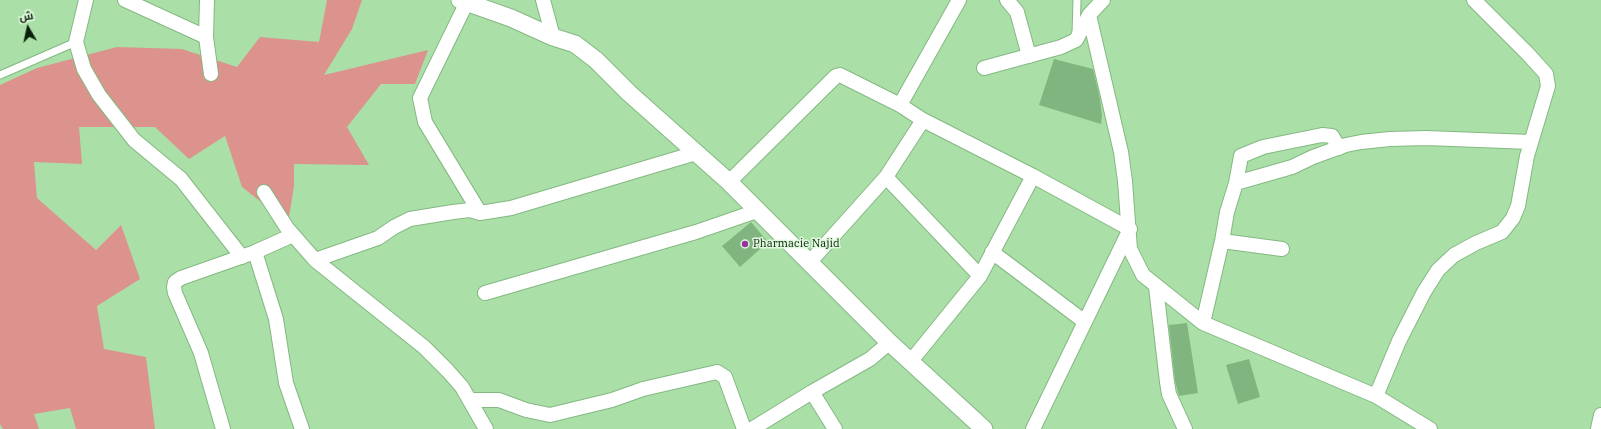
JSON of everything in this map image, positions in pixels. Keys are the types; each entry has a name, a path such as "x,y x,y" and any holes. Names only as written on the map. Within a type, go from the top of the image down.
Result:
{"street":[{"path":"86,0 76,42 84,69 99,95 134,140 181,179 248,254 276,319 286,384 302,429"},
{"path":"125,0 206,37"},
{"path":"207,0 206,37 211,74"},
{"path":"544,0 554,37"},
{"path":"900,105 959,0"},
{"path":"1007,0 1017,12 1029,56"},
{"path":"984,68 1061,47 1076,40 1089,15 1103,0"},
{"path":"1376,396 1399,341 1424,292 1438,270 1454,254 1502,232 1513,218 1518,206 1527,156 1548,86 1546,74 1474,0"},
{"path":"480,213 426,122 420,98 464,1 575,44 596,60 629,93 729,182 888,341 911,361 979,427"},
{"path":"1089,15 1121,152 1130,229 1130,249 1143,275 1156,287 1203,323 1376,396 1430,429"},
{"path":"729,182 836,76 840,75 846,76 900,105 923,120 1033,176 1130,229"},
{"path":"809,263 886,177 923,120"},
{"path":"1203,323 1222,241 1227,212 1236,183 1241,156 1263,147 1322,135 1332,136 1339,148"},
{"path":"1236,183 1292,167 1313,157 1361,142 1390,139 1426,138 1531,142"},
{"path":"315,260 378,238 394,227 410,219 470,210 480,213 511,208 696,153"},
{"path":"911,361 980,276 1033,176"},
{"path":"886,177 980,276"},
{"path":"264,192 275,211 293,235 315,260 424,347 462,387 486,429"},
{"path":"485,293 674,238 757,211"},
{"path":"1033,429 1130,229"},
{"path":"223,429 201,352 178,301 174,287 175,282 181,278 248,254 293,235"},
{"path":"1222,241 1282,249"},
{"path":"992,252 1085,322"},
{"path":"1156,287 1169,394 1185,429"},
{"path":"752,429 812,392 870,359 883,348 888,341"},
{"path":"470,400 500,400 526,410 550,415 612,400 643,389 717,372 724,377 744,429"},
{"path":"812,392 836,429"},
{"path":"1598,429 1601,415"}],"lane":[{"path":"1076,40 1077,0"},
{"path":"0,75 76,42"}],"shaded area":[{"path":"327,0 362,0 352,29 324,75 428,50 415,84 381,84 347,127 369,165 294,164 294,186 288,223 242,187 225,136 189,159 155,127 79,127 82,164 34,162 37,198 96,250 121,225 140,279 97,306 104,349 146,357 155,429 76,429 70,408 34,414 39,429 3,429 0,424 0,85 37,68 117,47 182,49 237,67 260,37 319,42"}],"building":[{"path":"1054,59 1093,69 1100,99 1102,116 1101,124 1039,105"},
{"name":"Pharmacie Najid","path":"751,222 768,242 740,267 722,246"},
{"path":"1187,323 1198,393 1179,396 1175,381 1169,325"},
{"path":"1249,359 1260,397 1238,404 1226,365"}],"place":[{"name":"Pharmacie Najid","path":"745,244"}]}
